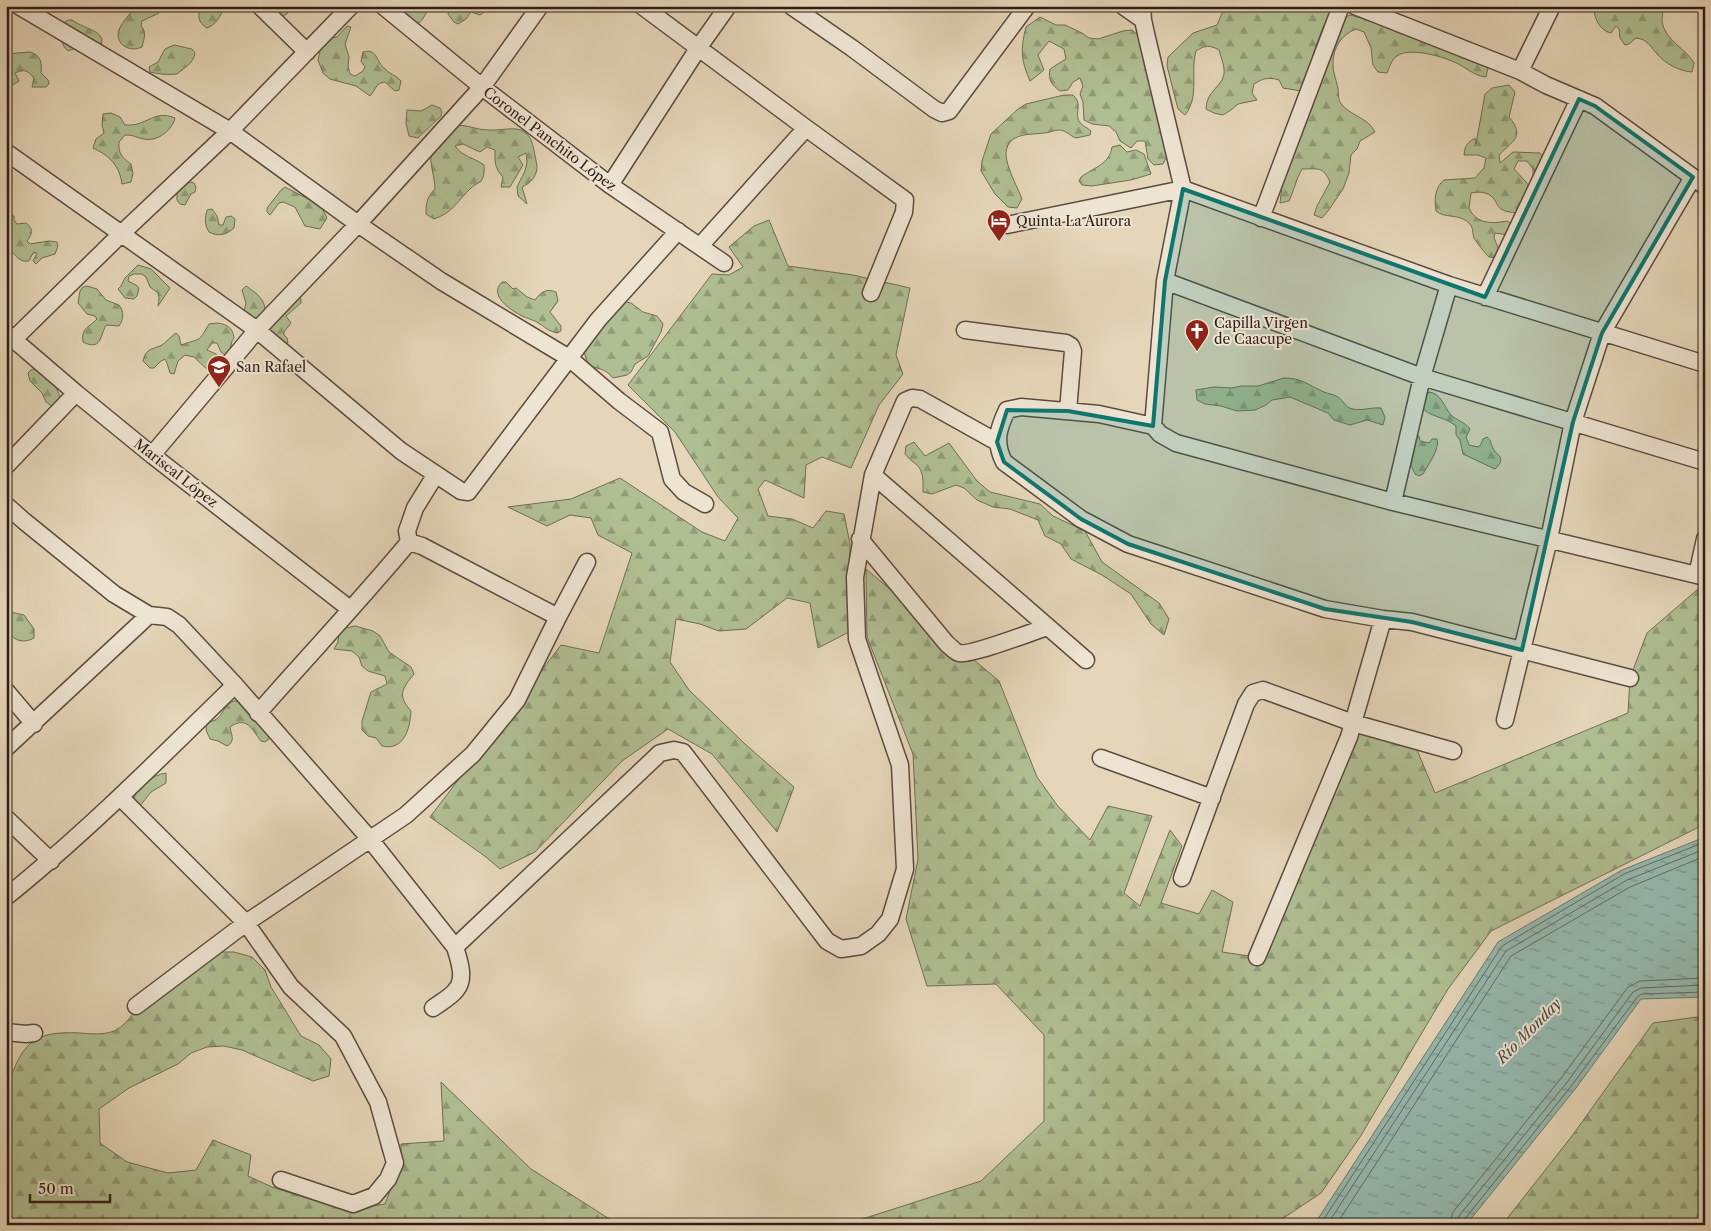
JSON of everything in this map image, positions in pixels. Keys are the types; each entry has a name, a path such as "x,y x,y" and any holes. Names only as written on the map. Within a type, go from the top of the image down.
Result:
{"street":[{"path":"18,6 230,131 358,224 441,281 569,358 660,432 672,479 684,492 705,504"},
{"path":"260,6 307,52"},
{"name":"Coronel Panchito López","path":"383,6 482,87 610,185 724,263"},
{"path":"152,455 257,330 358,224 482,87 540,6"},
{"path":"642,6 905,200 904,212 871,294"},
{"path":"610,185 699,47 728,6"},
{"path":"791,6 852,48 934,109 942,112 949,111 1027,6"},
{"path":"1123,6 1143,13 1183,189 1164,281 1153,426"},
{"path":"1261,218 1341,6"},
{"path":"1355,6 1520,71 1546,85 1596,106 1699,181 1602,333 1573,422 1549,540 1505,720"},
{"path":"1520,71 1552,6"},
{"path":"10,336 230,131 351,7"},
{"path":"1485,296 1579,99"},
{"path":"700,246 806,128"},
{"path":"6,152 257,330 401,451 461,491 468,492 598,320 678,231"},
{"path":"1007,225 1183,189 1449,285 1705,364"},
{"path":"1164,281 1422,377 1705,462"},
{"path":"1394,502 1422,377 1449,285"},
{"path":"965,330 1066,343 1071,346 1073,351 1068,411"},
{"name":"Mariscal López","path":"10,336 152,455 350,609"},
{"path":"6,466 76,393"},
{"path":"455,947 660,753 674,750 683,752 827,941 841,949 860,946 878,934 890,919 905,869 900,765 857,639 855,577 860,539 873,475 905,401 912,398 920,399 997,442"},
{"path":"1630,678 1412,622 1325,609 1128,544 1082,519 1004,462 998,452 997,442 1001,422 1007,410 1021,408 1099,414 1153,426 1160,434 1176,442 1394,502 1701,576 1705,539"},
{"path":"258,713 409,542 407,530 415,508 436,474"},
{"path":"873,475 1086,660"},
{"path":"6,505 114,594 149,615 167,617 179,625 369,838 455,947 460,963 461,979 457,990 434,1008"},
{"path":"860,539 947,644 956,652 962,654 983,649 1046,627"},
{"path":"409,542 422,546 558,617"},
{"path":"136,1006 246,924 369,838 406,815 473,754 517,700 558,617 588,562"},
{"path":"6,748 149,615"},
{"path":"1257,957 1349,737 1383,619"},
{"path":"6,897 51,861 235,686"},
{"path":"1182,878 1246,704 1253,693 1263,690 1353,723 1453,750"},
{"path":"6,691 34,724"},
{"path":"1101,758 1212,798"},
{"path":"120,797 246,924 291,987 343,1036 378,1102 396,1163 388,1179 374,1196 353,1204 281,1180"},
{"path":"6,818 51,861"},
{"path":"6,1032 34,1033"}],"highlighted area":[{"path":"1579,99 1595,106 1693,177 1602,333 1573,422 1522,650 1412,622 1325,609 1128,544 1081,519 1004,462 997,442 1007,410 1068,411 1153,426 1165,281 1183,189 1485,297"}],"green space":[{"path":"137,6 165,6 159,13 142,21 141,26 144,36 142,47 133,49 124,46 118,35 122,24"},
{"path":"203,6 225,6 216,22 207,28 199,18 199,12"},
{"path":"273,6 290,7 288,13 280,18"},
{"path":"400,6 431,6 421,21 416,23 401,13"},
{"path":"450,6 488,6 480,15 471,12 466,19 458,24 448,14"},
{"path":"1225,6 1331,6 1301,91 1283,88 1279,80 1263,79 1254,84 1252,93 1257,100 1238,104 1223,115 1214,113 1206,109 1207,103 1211,93 1223,78 1224,68 1219,50 1213,47 1205,47 1196,51 1192,100 1190,108 1185,115 1178,109 1167,66 1168,57 1193,33 1217,25"},
{"path":"1594,6 1663,6 1662,22 1664,28 1671,39 1694,63 1692,72 1678,69 1669,64 1643,40 1636,38 1625,45 1620,38 1619,29 1616,26 1611,33 1601,26 1596,19"},
{"path":"1350,15 1376,22 1401,34 1435,38 1474,58 1488,68 1486,77 1441,57 1409,52 1395,57 1387,73 1378,72 1373,65 1371,48 1364,32 1356,29 1344,36 1337,46 1333,59 1339,100 1343,106 1369,124 1375,132 1360,141 1357,149 1351,155 1349,173 1343,189 1322,218 1314,215 1330,182 1325,173 1319,170 1302,169 1289,201 1280,203 1283,177 1291,161 1293,148 1341,19"},
{"path":"1040,17 1056,25 1065,25 1089,38 1098,39 1132,30 1139,36 1167,156 1163,164 1154,165 1148,159 1145,141 1137,141 1131,148 1120,141 1116,132 1109,126 1092,124 1084,120 1083,102 1080,94 1083,86 1080,78 1073,82 1068,90 1060,91 1052,84 1049,76 1050,69 1066,59 1064,49 1049,41 1038,55 1044,70 1030,81 1023,61 1023,42 1026,27"},
{"path":"72,20 99,35 102,39 98,51 76,48 68,51 65,48 62,42 62,31 63,23"},
{"path":"347,26 351,27 345,44 349,57 348,66 350,74 355,76 363,71 365,67 361,61 363,52 368,51 374,53 381,65 401,81 399,90 395,91 385,82 377,85 370,96 356,86 330,79 323,73 318,60 321,46 327,39 337,37"},
{"path":"174,45 192,49 195,53 191,62 177,74 150,72 149,67 158,62 165,49"},
{"path":"30,52 39,57 41,73 48,80 49,84 46,87 32,87 34,78 28,72 21,71 15,73 19,81 6,89 6,54"},
{"path":"1509,85 1515,92 1509,117 1514,124 1517,134 1499,155 1500,163 1513,152 1540,153 1545,160 1533,177 1533,169 1527,161 1518,161 1514,169 1531,189 1517,213 1501,209 1488,194 1482,192 1471,193 1469,208 1476,217 1485,222 1507,221 1512,224 1509,235 1495,233 1494,238 1500,252 1497,256 1489,257 1473,236 1472,227 1469,223 1461,218 1444,215 1436,211 1435,198 1439,186 1444,180 1475,178 1484,168 1486,158 1478,155 1464,155 1465,149 1468,143 1475,138 1476,144 1485,94 1492,88"},
{"path":"1064,95 1073,95 1076,98 1078,119 1091,131 1090,135 1076,138 1064,131 1057,130 1021,136 1011,141 1006,157 1022,199 1017,208 1008,207 995,194 981,171 982,161 991,134 1026,104"},
{"path":"432,105 440,108 441,116 418,138 409,136 406,123 407,110 421,111"},
{"path":"111,113 120,117 125,125 133,125 161,116 175,118 168,131 159,137 141,139 125,135 119,142 120,152 131,164 133,173 131,182 122,184 119,172 113,162 93,148 96,139 104,133 102,125 103,114"},
{"path":"457,125 484,130 517,129 527,134 534,150 537,166 533,179 522,187 527,204 518,196 517,187 525,171 526,153 518,157 523,165 510,187 501,187 503,177 495,161 495,150 487,147 480,152 463,144 455,146 465,155 484,165 482,179 446,213 434,219 426,214 428,200 435,189 431,157 436,147"},
{"path":"1120,145 1127,152 1136,150 1144,154 1151,174 1131,180 1092,186 1082,185 1079,181 1081,177 1104,162 1111,153 1112,147"},
{"path":"190,182 194,183 196,187 195,192 191,194 185,205 180,204 177,200 177,190"},
{"path":"285,187 318,204 322,208 327,218 320,229 305,226 295,207 283,202 279,203 270,215 267,212 267,208"},
{"path":"212,209 217,216 219,225 223,225 226,217 231,216 235,219 234,228 222,234 209,232 206,216 207,210"},
{"path":"6,216 14,216 17,224 26,223 29,225 31,232 27,241 30,244 49,241 57,242 58,246 55,254 42,258 36,264 33,261 37,253 33,253 29,261 19,259 6,247"},
{"path":"769,220 788,266 853,275 910,288 896,355 903,374 879,405 851,468 822,457 806,465 804,498 765,480 758,489 768,516 792,519 813,528 826,511 844,514 850,544 849,632 818,648 810,603 787,598 746,629 719,631 700,624 676,619 670,662 689,690 745,744 794,787 777,832 712,754 668,729 622,761 535,852 500,869 430,817 561,645 599,653 632,553 598,535 591,518 570,515 547,526 508,507 571,499 620,478 702,532 725,541 738,518 718,497 675,432 628,385 712,274 729,275 743,267 729,247 754,226"},
{"path":"138,265 151,269 170,288 158,306 158,293 150,287 146,277 142,274 129,276 128,281 139,288 134,299 125,298 118,289 125,278"},
{"path":"502,282 506,282 513,289 516,288 527,297 535,300 539,295 549,290 556,292 558,301 550,312 561,326 561,331 557,333 549,330 507,306 499,297 498,287"},
{"path":"87,286 97,289 106,300 119,305 123,312 123,318 119,326 106,325 99,341 93,345 83,342 83,333 97,319 95,316 87,314 78,303 80,291 83,287"},
{"path":"246,286 259,296 265,306 265,310 258,321 244,311 246,303 242,290"},
{"path":"299,298 301,303 286,316 291,323 284,332 288,343 286,344 270,332 270,327"},
{"path":"622,301 631,303 643,312 657,316 663,324 661,332 648,356 635,364 627,375 613,378 603,370 592,366 586,359 584,351 594,334 605,325"},
{"path":"217,323 229,327 234,338 229,354 225,355 221,352 217,343 212,343 207,350 216,354 220,362 211,373 194,357 185,355 178,361 174,374 170,373 165,359 154,368 150,368 143,361 147,352 162,345 176,333 179,336 181,345 198,339 209,324"},
{"path":"35,369 48,377 58,391 60,401 54,408 46,402 42,393 30,381 28,373"},
{"path":"1284,378 1300,381 1336,396 1350,408 1360,410 1381,408 1385,417 1383,425 1367,420 1350,425 1334,420 1328,413 1290,397 1272,400 1255,410 1237,411 1205,404 1197,400 1196,390 1214,387 1258,386"},
{"path":"1429,392 1437,395 1451,415 1470,429 1466,437 1469,445 1478,447 1483,439 1489,438 1494,451 1501,459 1501,462 1495,469 1463,454 1460,440 1456,435 1456,426 1447,420 1432,415 1419,405"},
{"path":"1414,433 1419,436 1420,441 1429,443 1432,439 1437,439 1437,447 1433,457 1423,474 1419,476 1415,474 1411,465 1414,452"},
{"path":"914,442 925,456 949,443 977,481 990,492 1040,504 1053,516 1085,531 1102,562 1159,603 1169,619 1164,635 1151,624 1131,594 1102,575 1071,559 1061,544 1045,536 1038,520 1010,509 993,507 977,500 964,488 956,485 932,494 923,492 921,471 905,454 906,446"},
{"path":"866,569 999,681 1037,777 1057,805 1090,840 1108,806 1152,816 1124,893 1140,906 1170,830 1182,846 1161,903 1199,914 1212,890 1233,902 1222,952 1256,957 1353,723 1415,745 1435,793 1628,713 1630,678 1647,633 1705,583 1705,824 1491,931 1448,989 1360,1137 1321,1193 1273,1225 820,1225 853,1222 981,1181 1044,1121 1044,1035 996,984 927,986 906,919 918,859 913,754 867,637"},
{"path":"6,611 24,615 34,629 34,638 22,641 12,636 6,626"},
{"path":"355,626 373,631 380,636 389,652 411,667 414,674 406,684 403,692 404,701 411,711 409,725 401,742 390,747 382,746 376,738 368,736 362,730 362,721 371,692 387,684 385,676 368,671 362,666 359,657 352,651 334,649 338,642 339,633 346,628"},
{"path":"234,701 240,701 269,735 269,739 265,742 261,741 248,725 241,723 230,727 232,740 227,746 210,739 206,729 207,725 218,718 227,706"},
{"path":"166,773 166,783 151,792 139,807 133,801 138,791 150,779"},
{"path":"216,952 234,952 252,957 265,970 271,987 301,1036 319,1045 331,1059 329,1076 313,1081 242,1050 224,1046 207,1047 191,1053 178,1064 129,1088 99,1109 100,1143 127,1162 168,1173 196,1170 213,1140 251,1155 248,1176 272,1187 346,1210 385,1204 401,1161 401,1144 444,1141 441,1082 531,1169 611,1220 639,1225 6,1225 6,1076 11,1077 16,1064 28,1046 35,1040 54,1034 102,1034 114,1031 126,1023 153,989"},
{"path":"1705,1016 1705,1225 1502,1225 1572,1136 1653,1023"}],"water":[{"name":"Río Monday","path":"1705,837 1705,997 1641,999 1576,1088 1466,1225 1314,1225 1498,942 1622,870"}],"place":[{"name":"Quinta La Aurora","path":"999,242"},
{"name":"Capilla Virgen de Caacupe","path":"1197,352"},
{"name":"San Rafael","path":"219,388"}]}
